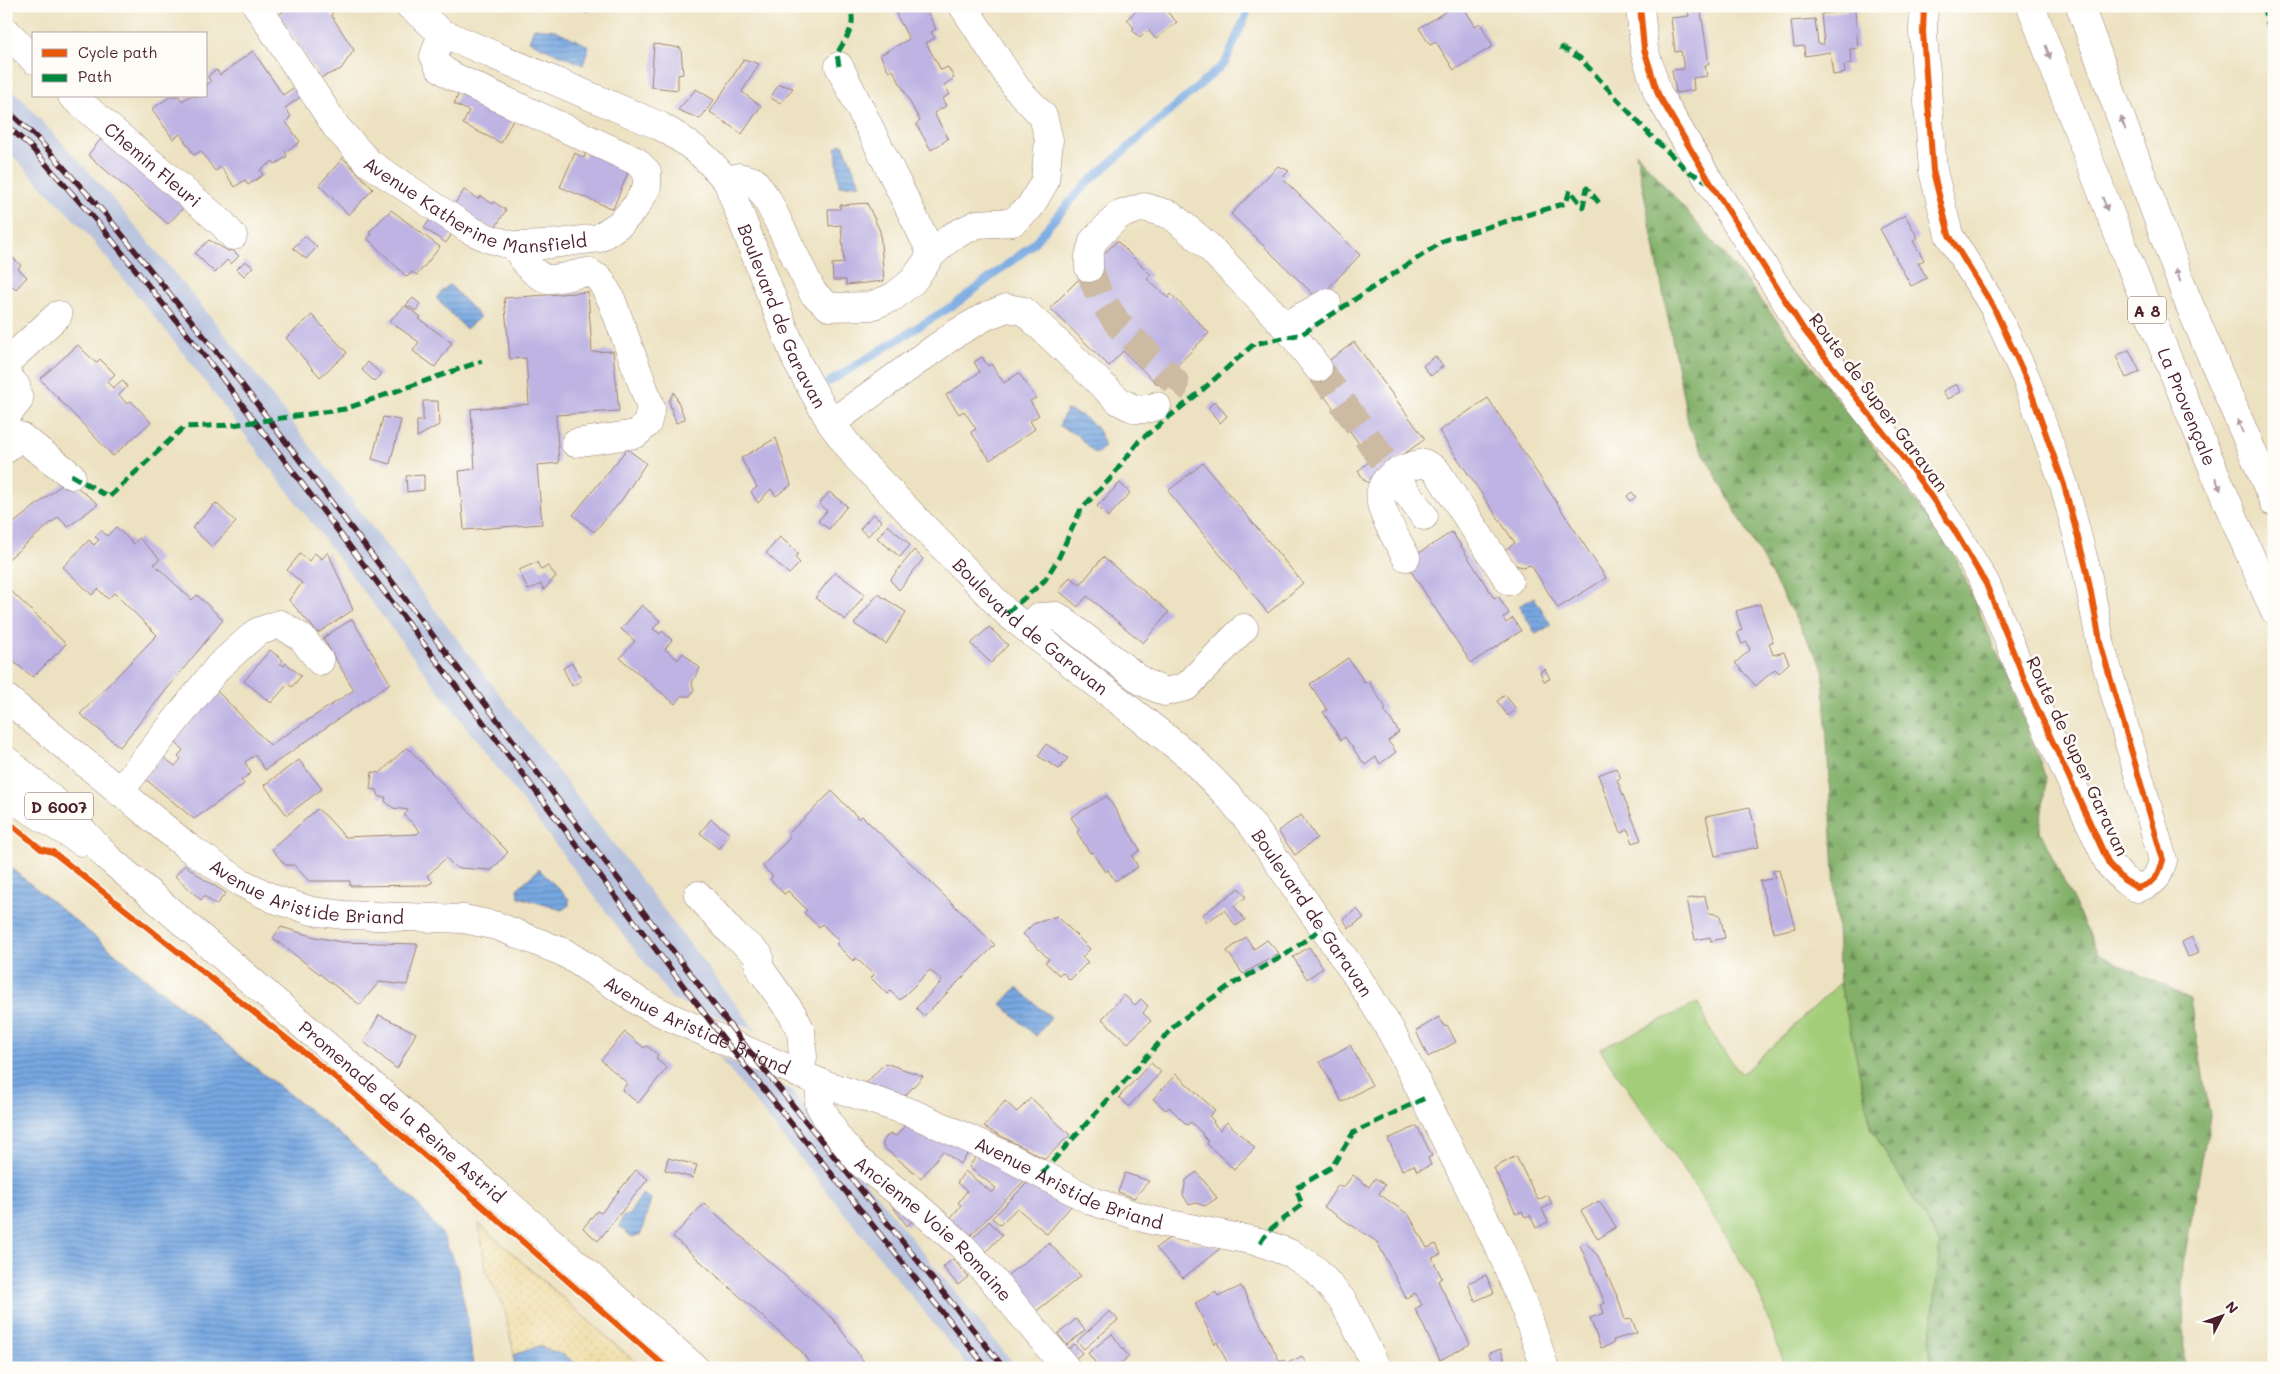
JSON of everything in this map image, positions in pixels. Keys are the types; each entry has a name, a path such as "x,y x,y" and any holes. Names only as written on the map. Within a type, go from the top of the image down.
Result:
{"main road":[{"name":"Avenue Katherine Mansfield","path":"257,6 337,128 369,163 470,230 490,239 515,246 543,245 599,238 621,223 637,205 647,187 647,172 636,161 452,76 439,67 434,56 442,32"},
{"name":"Boulevard de Garavan","path":"410,6 442,32 660,126 690,143 709,160 727,182 797,362 831,424 858,459 1006,613 1189,756 1230,798 1255,829 1358,978 1391,1032 1501,1251 1526,1311 1545,1368"},
{"path":"727,182 739,178 754,181 767,199 813,293 828,307 871,306 893,296 913,281 932,254 951,237 977,224 1013,222 1030,207 1045,181 1049,140 1043,116 1017,89 963,6"},
{"name":"Route de Super Garavan","path":"1640,6 1644,49 1662,101 1710,182 1804,330 1911,468 1953,528 1986,584 2027,686 2110,864 2124,880 2137,888 2148,885 2158,876 2163,860 2101,646 2087,572 2064,485 2026,378 1993,306 1949,235 1933,171 1923,32 1924,6"},
{"name":"La Provençale","path":"2031,6 2108,213 2147,310 2216,480 2274,610"},
{"name":"A 8","path":"2080,6 2187,299 2274,502"},
{"path":"6,31 32,58"},
{"path":"839,66 932,254"},
{"name":"Chemin Fleuri","path":"74,98 222,223 233,236"},
{"path":"1089,268 1089,256 1093,241 1120,215 1144,206 1171,215 1208,246 1285,326 1318,368"},
{"path":"515,246 534,271 548,279 588,272 600,279 612,300 651,408 647,424 636,434 575,443"},
{"path":"1285,326 1327,302"},
{"path":"831,424 955,334 986,316 1007,308 1024,311 1119,400 1132,408 1144,411 1157,406"},
{"path":"6,363 58,315"},
{"path":"6,374 16,386 19,400 6,416"},
{"path":"6,449 20,436 71,475"},
{"path":"1406,557 1380,506 1379,492 1393,474 1404,467 1424,463 1436,470 1508,581"},
{"path":"1393,474 1424,516"},
{"path":"1027,629 1038,617 1057,616 1143,682 1165,692 1186,687 1244,628"},
{"path":"119,792 219,666 257,632 280,624 302,638 320,661"},
{"name":"Avenue Aristide Briand","path":"6,698 189,848 240,882 274,899 312,911 344,915 464,919 497,926 565,953 647,1006 810,1078 912,1113 1004,1155 1092,1201 1150,1220 1260,1242 1292,1254 1316,1270 1343,1301 1377,1368"},
{"name":"Promenade de la Reine Astrid","path":"6,760 58,804 107,857 399,1108 696,1368"},
{"name":"Promenade de la Reine Astrid","path":"6,795 107,857"},
{"name":"Ancienne Voie Romaine","path":"698,895 732,934 759,955 759,967 793,1015 801,1031 802,1057 819,1104 836,1137 863,1165 921,1210 962,1246 999,1287 1066,1368"}],"shaded area":[{"path":"6,82 106,191 225,334 756,1031 672,999 184,354 84,230 6,149"},
{"path":"717,1055 791,1090 1017,1368 969,1368"}],"green space":[{"path":"1636,152 1748,283 1953,551 2012,688 2046,778 2040,831 2098,953 2190,999 2210,1116 2183,1265 2184,1368 1928,1368 1940,1244 1872,1130 1840,983 1823,668 1689,427"},
{"path":"1840,983 1872,1130 1940,1244 1928,1368 1786,1368 1756,1286 1696,1188 1600,1049 1698,1003 1717,1043 1742,1074"}],"sand":[{"path":"479,1224 642,1368 583,1368 565,1356 539,1346 514,1355 504,1307 486,1272"}],"water":[{"path":"534,28 555,30 589,46 583,65 529,41"},
{"path":"843,144 860,184 839,186 836,148"},
{"path":"449,284 480,317 466,329 436,298"},
{"path":"1066,410 1080,415 1096,428 1100,434 1103,448 1098,453 1093,452 1077,435 1059,426"},
{"path":"1534,597 1551,625 1536,634 1519,606"},
{"path":"6,864 248,1062 348,1141 414,1200 442,1234 457,1268 468,1322 473,1368 6,1368"},
{"path":"539,869 569,899 569,905 562,910 519,897 518,888"},
{"path":"1017,987 1051,1018 1036,1036 1001,1004"},
{"path":"642,1194 651,1199 641,1234 632,1237 619,1226 623,1216 628,1216"},
{"path":"539,1346 565,1356 583,1368 514,1368 514,1355"}],"building":[{"path":"279,6 337,6 331,15 354,50 341,69 320,78 279,15 283,12"},
{"path":"579,6 593,6 588,13"},
{"path":"892,6 924,6 936,29 931,32 935,38 926,43 941,70 948,67 954,78 944,85 950,94 942,99 946,106 934,113 948,139 931,150 916,124 920,121 893,70 889,72 880,55 909,39"},
{"path":"1142,6 1175,6 1168,13 1177,22 1156,39 1148,30 1140,38 1132,30 1134,28 1127,19"},
{"path":"1455,6 1463,6 1475,26 1480,23 1493,46 1454,70 1436,42 1430,45 1419,28"},
{"path":"1687,6 1700,6 1709,64 1705,65 1707,76 1693,78 1694,90 1676,93 1672,70 1684,69 1681,51 1675,52 1671,18 1689,16"},
{"path":"1855,10 1858,48 1850,49 1851,64 1844,65 1845,73 1833,75 1830,52 1805,56 1804,46 1794,47 1791,21 1815,19 1818,44 1824,44 1821,14"},
{"path":"654,44 681,48 683,74 678,75 678,90 651,87"},
{"path":"253,51 283,95 299,84 306,93 285,108 291,116 286,122 300,142 285,152 287,155 285,158 275,164 273,161 260,170 263,175 248,185 245,180 235,187 221,167 215,171 201,151 194,155 180,134 173,139 152,109 168,98 180,98 182,101 187,98 208,98 208,84 211,82 208,77 217,70 220,75"},
{"path":"744,59 759,64 742,92 761,106 742,134 710,112"},
{"path":"779,84 793,88 781,103 770,98"},
{"path":"461,89 515,115 501,143 463,124 469,111 454,104"},
{"path":"696,89 714,100 700,119 678,110"},
{"path":"105,134 186,205 168,224 88,155"},
{"path":"586,152 631,165 613,209 560,187 575,153 584,158"},
{"path":"343,158 373,189 349,215 319,185"},
{"path":"1278,166 1289,171 1282,178 1360,255 1318,299 1231,214"},
{"path":"464,190 478,199 480,196 506,210 494,230 452,208"},
{"path":"867,203 880,231 884,281 846,285 846,280 833,280 832,264 844,263 841,225 829,226 828,209 840,209 840,205"},
{"path":"391,210 440,247 417,275 412,272 407,277 367,238 372,235 369,232"},
{"path":"434,214 455,229 446,243 424,228"},
{"path":"1905,215 1918,238 1913,241 1924,260 1918,263 1927,278 1911,286 1880,229"},
{"path":"305,236 317,247 306,259 293,248"},
{"path":"209,240 228,251 232,250 239,256 231,264 227,260 215,273 195,253"},
{"path":"1117,241 1151,275 1147,279 1168,298 1171,294 1209,333 1158,385 1123,351 1109,366 1050,308"},
{"path":"6,252 21,265 18,269 27,277 16,289 13,286 7,293 10,296 6,300"},
{"path":"245,261 253,267 244,276 237,269"},
{"path":"588,292 592,352 613,351 619,411 556,415 559,463 537,465 542,524 464,530 459,471 475,469 471,409 529,404 526,358 510,359 504,298"},
{"path":"413,298 420,304 416,311 406,305"},
{"path":"405,306 421,317 419,319 452,343 435,367 413,351 419,342 389,321"},
{"path":"312,315 347,353 320,377 286,338"},
{"path":"1354,342 1425,439 1382,470 1372,484 1365,481 1358,471 1371,460 1309,375"},
{"path":"78,345 96,363 100,359 115,374 107,382 113,388 123,381 127,387 119,395 127,404 131,401 151,422 113,456 40,379"},
{"path":"2129,350 2140,372 2126,378 2116,356"},
{"path":"1435,356 1443,366 1431,376 1423,366"},
{"path":"982,357 988,366 991,364 1004,383 1019,373 1036,398 1030,401 1039,415 1030,421 1035,429 990,460 971,432 976,429 964,411 959,414 946,395 980,372 974,362"},
{"path":"368,362 381,374 374,381 362,370"},
{"path":"1956,384 1961,392 1948,399 1943,391"},
{"path":"674,392 685,419 676,423 669,401"},
{"path":"1488,398 1606,578 1558,608 1531,565 1523,567 1514,565 1503,551 1515,543 1439,431"},
{"path":"423,401 438,401 439,425 417,437 417,421 423,421"},
{"path":"1215,401 1227,416 1220,423 1208,408"},
{"path":"383,417 401,420 390,464 372,459"},
{"path":"776,438 791,485 776,496 771,489 758,503 751,492 757,487 741,458"},
{"path":"627,449 646,463 621,501 594,532 573,515"},
{"path":"1203,463 1303,583 1268,613 1168,491"},
{"path":"424,475 424,490 407,492 406,476"},
{"path":"68,480 98,504 68,527 58,517 6,561 6,529"},
{"path":"1120,483 1130,493 1108,517 1097,506"},
{"path":"829,492 847,506 829,529 818,521 827,511 819,504"},
{"path":"1632,492 1636,497 1630,501 1627,496"},
{"path":"216,503 236,522 212,547 192,528"},
{"path":"873,514 882,521 868,536 860,529"},
{"path":"888,525 910,545 900,557 877,538"},
{"path":"116,527 134,544 139,538 160,559 154,564 192,600 197,595 223,620 120,747 80,714 157,635 114,593 108,599 98,589 92,595 63,567 89,540 94,545 99,540 95,537 101,530 107,536"},
{"path":"1452,532 1494,598 1498,596 1509,613 1503,618 1506,623 1513,618 1521,631 1471,663 1405,562"},
{"path":"780,537 798,553 795,558 800,563 789,574 766,553"},
{"path":"914,550 923,559 899,590 890,580"},
{"path":"328,552 353,610 318,633 289,600 302,583 287,570 300,554 309,561 315,553 322,559"},
{"path":"1103,557 1169,612 1143,643 1087,596 1078,607 1059,591 1070,577 1080,585"},
{"path":"537,562 541,570 548,566 556,576 544,590 541,584 528,590 519,570"},
{"path":"835,572 865,594 846,620 815,598"},
{"path":"11,591 66,644 33,677 6,656 6,596"},
{"path":"878,594 906,612 886,644 854,624"},
{"path":"1760,604 1773,642 1769,643 1773,655 1784,652 1789,663 1779,673 1775,669 1756,686 1735,663 1750,650 1747,642 1742,644 1737,632 1742,630 1736,611"},
{"path":"642,605 660,621 653,629 660,634 662,631 672,640 665,649 678,660 683,653 700,668 692,683 694,690 690,696 681,696 675,704 620,658 635,641 621,629"},
{"path":"352,619 390,683 265,770 255,755 245,762 251,773 241,780 244,784 194,819 144,778 162,756 175,766 181,759 178,756 183,750 174,741 216,690 270,745 354,690 323,638"},
{"path":"989,627 1008,645 991,663 971,644"},
{"path":"270,650 283,660 280,663 284,666 286,663 301,676 292,687 288,684 271,703 244,681"},
{"path":"1348,658 1365,683 1368,681 1399,732 1388,741 1396,752 1380,764 1376,757 1365,765 1345,737 1341,740 1323,712 1327,710 1310,684"},
{"path":"572,663 582,680 572,686 563,668"},
{"path":"1545,669 1550,679 1544,681 1540,672"},
{"path":"1505,695 1516,709 1508,716 1497,701"},
{"path":"1046,744 1068,758 1059,769 1038,756"},
{"path":"407,747 508,852 492,870 456,868 446,858 427,876 433,882 427,885 350,886 350,881 309,881 294,865 285,865 272,849 317,809 345,837 417,834 420,831 404,815 409,810 393,808 385,801 386,797 379,797 377,790 370,789 372,772 380,773"},
{"path":"299,760 322,789 287,815 264,785"},
{"path":"1616,768 1621,778 1617,780 1641,840 1633,843 1628,830 1621,833 1598,775"},
{"path":"832,791 859,819 862,816 995,945 924,1016 916,1008 942,981 930,970 900,1000 890,991 887,994 871,978 874,975 856,958 853,961 836,944 839,941 822,924 819,927 804,913 807,910 788,891 784,894 770,879 773,876 762,866 790,838 787,835"},
{"path":"1107,796 1140,850 1132,856 1138,867 1115,881 1108,870 1105,872 1092,852 1090,853 1077,832 1079,830 1071,817"},
{"path":"1750,807 1759,847 1715,856 1706,816"},
{"path":"1301,815 1317,838 1295,855 1278,831"},
{"path":"711,819 730,834 719,849 700,833"},
{"path":"185,865 226,893 216,905 204,896 201,900 175,876"},
{"path":"1779,870 1795,928 1774,933 1760,881 1775,878 1773,871"},
{"path":"1239,888 1246,897 1234,906 1245,920 1236,926 1224,910 1207,922 1202,915"},
{"path":"1705,896 1709,913 1720,915 1725,938 1711,941 1710,937 1695,940 1687,899"},
{"path":"1357,909 1364,918 1349,928 1343,919"},
{"path":"1057,916 1090,949 1082,957 1088,962 1070,980 1062,972 1059,975 1045,962 1049,959 1023,934 1033,924"},
{"path":"281,927 341,942 418,944 407,985 379,982 360,1005 273,938"},
{"path":"1246,937 1254,949 1267,940 1279,953 1243,974 1227,951"},
{"path":"2192,937 2199,953 2188,957 2182,942"},
{"path":"1309,947 1323,968 1307,979 1293,957"},
{"path":"1124,995 1135,1005 1141,999 1148,1006 1143,1013 1151,1021 1128,1043 1102,1019"},
{"path":"379,1015 416,1033 397,1069 364,1042"},
{"path":"1439,1017 1444,1026 1447,1025 1456,1042 1428,1057 1416,1031"},
{"path":"625,1032 644,1048 647,1046 658,1055 656,1059 667,1068 638,1103 622,1090 627,1083 601,1060"},
{"path":"1350,1045 1372,1085 1342,1102 1320,1062"},
{"path":"885,1063 923,1076 905,1096 866,1083"},
{"path":"1151,1063 1161,1072 1129,1106 1119,1097"},
{"path":"1176,1074 1215,1110 1209,1116 1220,1130 1227,1122 1255,1148 1234,1169 1207,1144 1208,1141 1203,1134 1191,1122 1187,1125 1169,1107 1166,1110 1153,1099"},
{"path":"1031,1098 1070,1135 1045,1159 984,1127 1005,1101 1017,1112"},
{"path":"907,1123 971,1150 960,1164 943,1151 921,1178 883,1147 883,1142 887,1136 891,1134 896,1136"},
{"path":"1417,1126 1432,1156 1428,1158 1431,1165 1417,1171 1414,1165 1402,1170 1388,1139"},
{"path":"978,1154 1027,1178 966,1240 946,1224 961,1205 958,1203 967,1191 957,1183 965,1171 992,1193 996,1188 969,1167"},
{"path":"1516,1156 1538,1200 1548,1195 1552,1204 1542,1209 1548,1222 1536,1228 1530,1215 1525,1217 1522,1211 1516,1214 1494,1168"},
{"path":"668,1158 697,1165 693,1178 665,1170"},
{"path":"636,1170 648,1179 598,1241 583,1228 597,1211 601,1213"},
{"path":"1197,1172 1217,1198 1205,1206 1196,1203 1189,1205 1183,1195 1186,1180"},
{"path":"1125,1173 1149,1181 1134,1198 1118,1192"},
{"path":"1353,1175 1369,1187 1375,1178 1385,1185 1379,1194 1409,1215 1427,1248 1436,1244 1441,1254 1432,1258 1442,1278 1438,1281 1470,1344 1440,1360 1415,1309 1422,1305 1415,1293 1406,1298 1377,1242 1324,1207 1338,1185 1343,1188"},
{"path":"1030,1180 1058,1199 1072,1205 1047,1234 1017,1208 1000,1225 992,1218"},
{"path":"889,1201 919,1215 907,1226"},
{"path":"1599,1201 1616,1227 1598,1239 1581,1211"},
{"path":"704,1203 833,1319 868,1367 813,1368 801,1351 673,1237"},
{"path":"989,1221 1002,1235 981,1257 969,1242"},
{"path":"1169,1238 1222,1247 1183,1278 1156,1248"},
{"path":"1049,1243 1081,1276 1030,1316 1000,1281"},
{"path":"1586,1243 1598,1256 1618,1298 1625,1320 1632,1319 1637,1333 1613,1340 1614,1343 1601,1348 1590,1318 1604,1313 1601,1305 1605,1303 1580,1245"},
{"path":"953,1259 968,1277 958,1285 943,1267"},
{"path":"1486,1275 1494,1293 1475,1301 1468,1283"},
{"path":"1241,1286 1280,1362 1284,1360 1286,1364 1302,1356 1308,1368 1230,1368 1217,1342 1215,1344 1195,1303 1216,1292 1218,1297"},
{"path":"1110,1311 1118,1320 1084,1349 1077,1341"},
{"path":"1076,1319 1085,1330 1067,1345 1058,1334"},
{"path":"1112,1334 1129,1357 1114,1368 1099,1368 1088,1353"},
{"path":"1074,1344 1082,1353 1073,1361 1064,1353"},
{"path":"1501,1349 1507,1368 1493,1368 1489,1353"}],"waterway":[{"path":"829,382 957,303 1030,247 1084,186 1225,63 1250,6"}],"tunnel":[{"path":"1089,268 1100,297 1118,324 1175,382 1174,388 1157,406"},
{"path":"1318,368 1393,474"}],"railway":[{"path":"6,109 39,140 107,216 231,370 750,1052 1004,1368"},
{"path":"6,125 30,146 100,225 222,378 726,1042 987,1368"}],"marked path":[{"path":"839,66 837,54 852,25 849,6"},
{"path":"2263,6 2274,54"},
{"path":"1560,47 1580,58 1650,135 1688,171 1708,182"},
{"path":"1007,613 1045,580 1059,557 1081,509 1110,479 1139,441 1200,392 1254,344 1302,334 1445,240 1566,203 1570,190 1583,207 1587,188 1600,204"},
{"path":"71,475 109,497 184,427 232,425 345,409 482,361"},
{"path":"1042,1173 1176,1024 1229,986 1285,955 1322,928"},
{"path":"1260,1242 1272,1228 1302,1205 1296,1188 1332,1167 1353,1133 1425,1098"}],"cycle path":[{"path":"1640,6 1644,49 1658,94 1710,182 1804,330 1911,468 1953,528 1986,584 2027,686 2109,864 2124,880 2137,888 2155,879 2163,860 2101,646 2087,572 2064,485 2026,378 1993,306 1949,235 1933,171 1923,32 1924,6"},
{"path":"6,820 41,849 53,852 336,1078 667,1368"}]}
